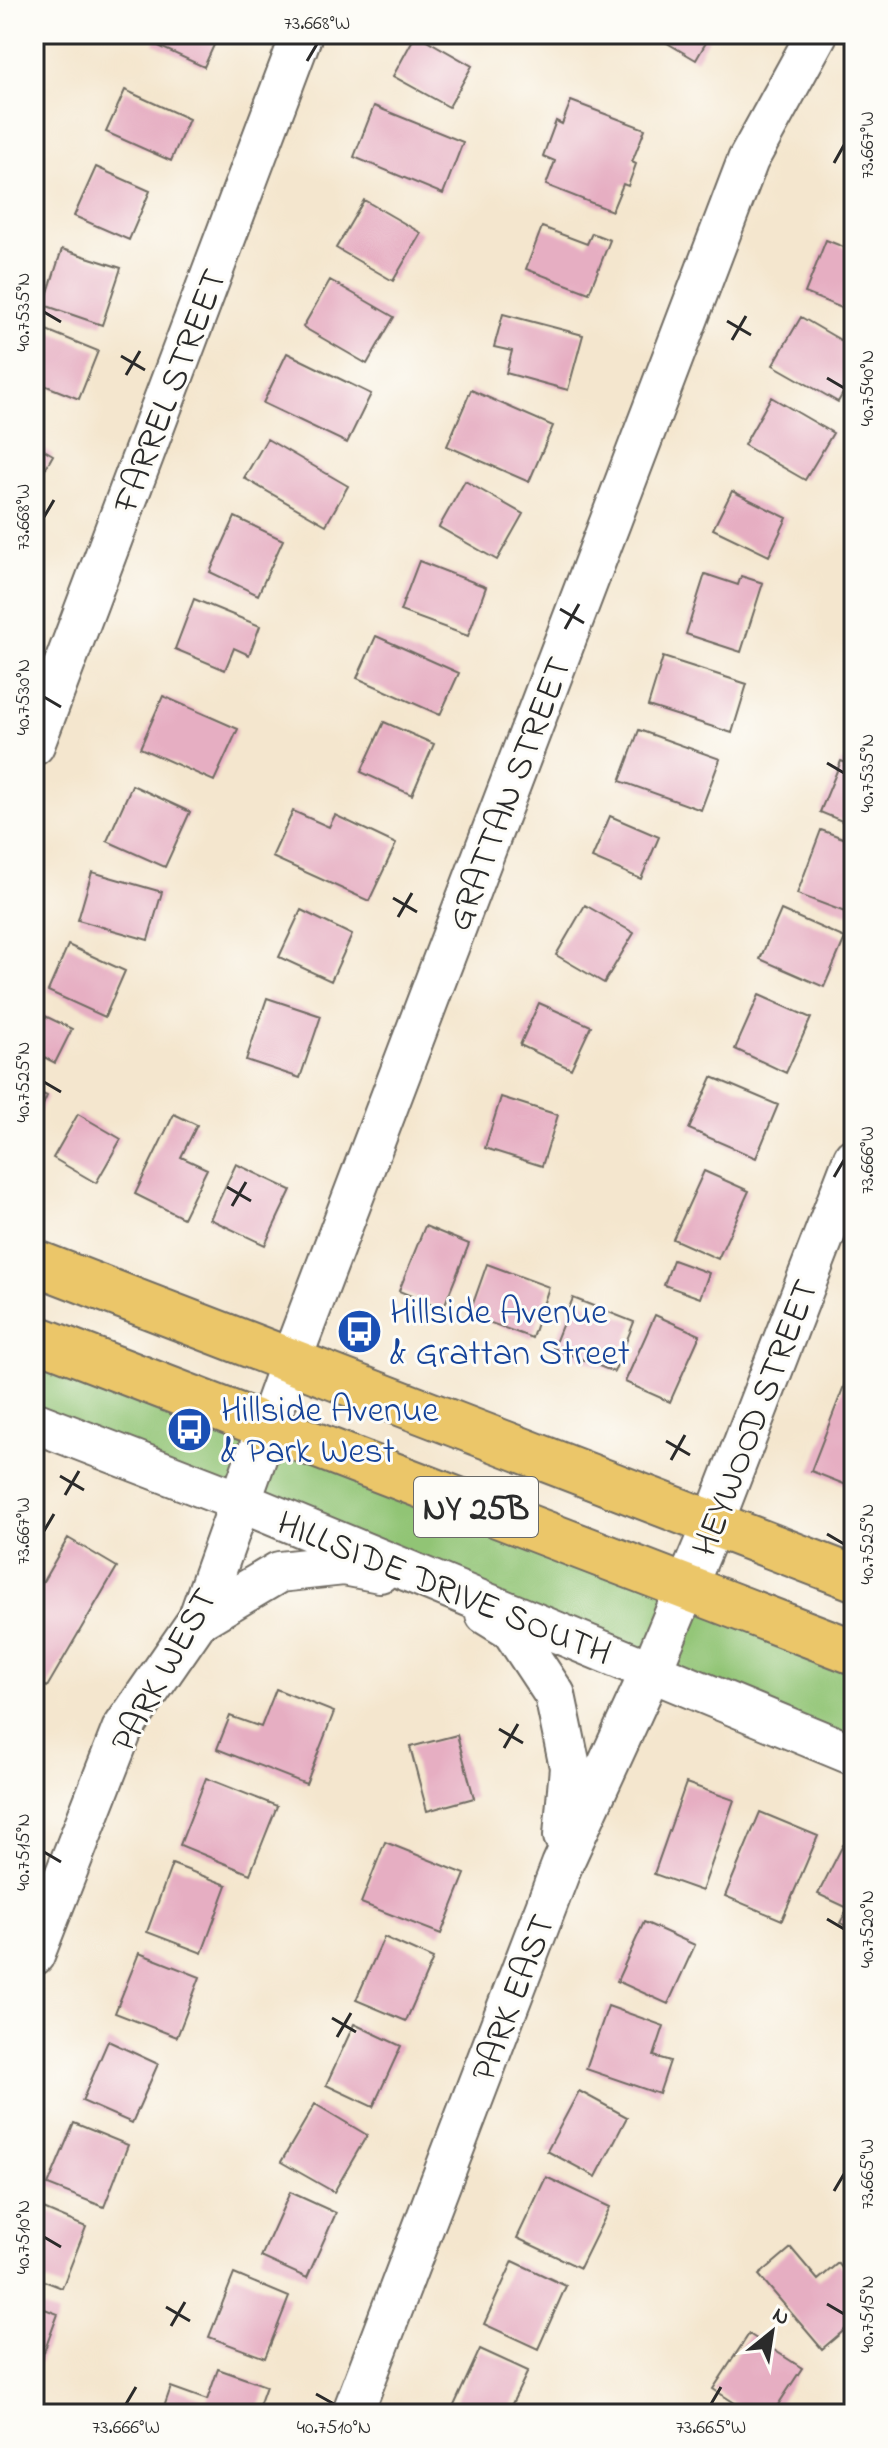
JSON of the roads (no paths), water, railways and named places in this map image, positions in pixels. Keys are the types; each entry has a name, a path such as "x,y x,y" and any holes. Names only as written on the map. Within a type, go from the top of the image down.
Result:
{"main road":[{"name":"NY 25B","path":"34,1262 854,1578"},
{"name":"NY 25B","path":"34,1337 854,1652"}],"street":[{"name":"FARREL STREET","path":"34,745 302,34"},
{"name":"GRATTAN STREET","path":"267,1427 748,160 817,34"},
{"name":"HEYWOOD STREET","path":"686,1587 854,1158"},
{"name":"HILLSIDE DRIVE SOUTH","path":"34,1422 241,1502 854,1755"},
{"name":"PARK WEST","path":"34,1955 122,1730 198,1620 267,1427"},
{"path":"198,1620 279,1572 344,1565 433,1581 512,1630 555,1695 570,1767 562,1865"},
{"name":"PARK EAST","path":"352,2414 562,1865 686,1587"}],"place":[{"name":"Hillside Avenue & Grattan Street","path":"359,1331"},
{"name":"Hillside Avenue & Park West","path":"190,1429"}]}
